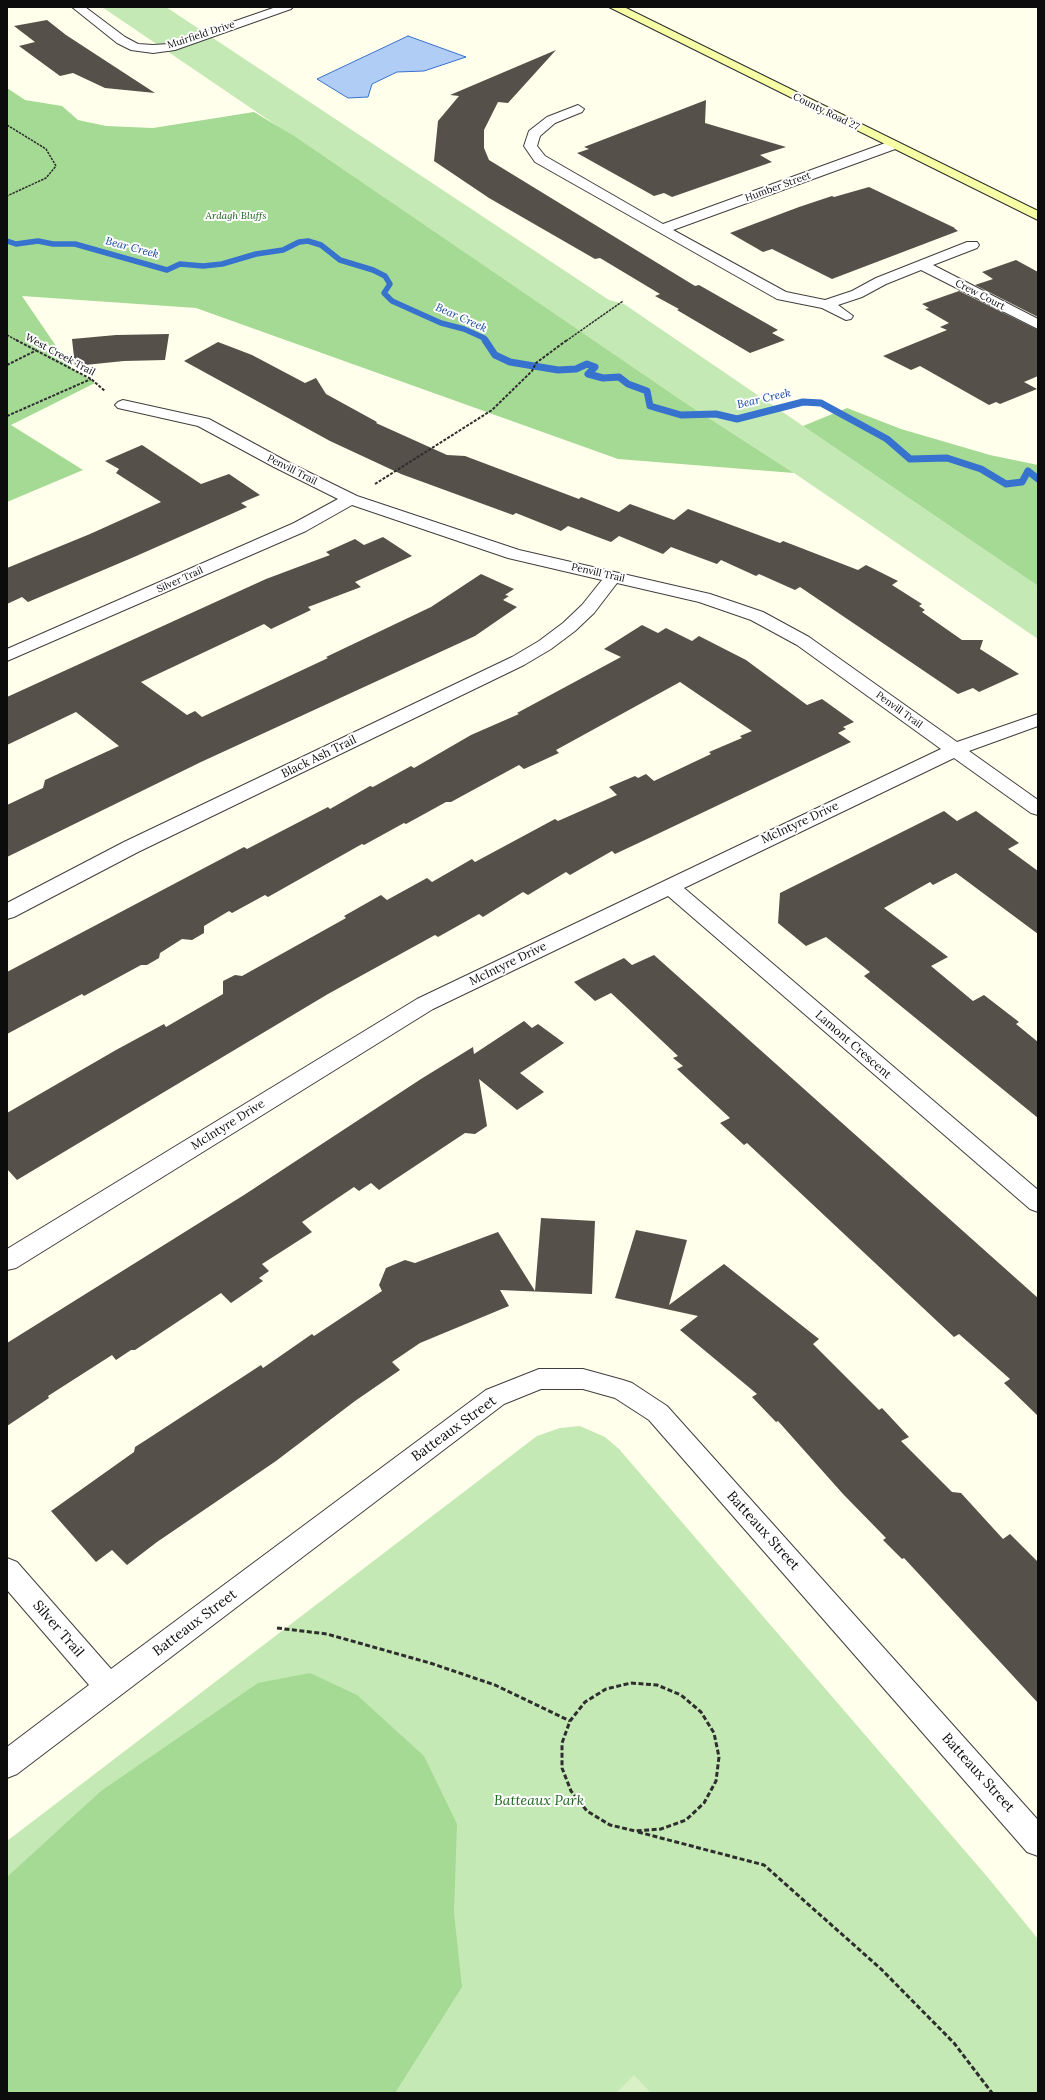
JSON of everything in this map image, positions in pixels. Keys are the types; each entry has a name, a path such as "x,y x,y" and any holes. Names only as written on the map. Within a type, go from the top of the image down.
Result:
{"main road":[{"name":"County Road 27","path":"615,7 1038,216"}],"street":[{"name":"Muirfield Drive","path":"78,7 121,40 135,47 153,49 171,47 287,7"},
{"path":"578,109 551,120 534,134 530,146 540,159 721,263 782,296 826,304 846,316"},
{"name":"Humber Street","path":"662,229 893,145"},
{"path":"826,304 857,294 881,281 972,245"},
{"name":"Crew Court","path":"922,265 1038,325"},
{"name":"Penvill Trail","path":"123,405 203,422 280,464 351,499 514,554 704,598 757,616 803,641 1038,809"},
{"name":"Silver Trail","path":"7,656 300,527 351,499"},
{"name":"Black Ash Trail","path":"7,912 131,847 518,661 569,627 588,609 613,577"},
{"name":"McIntyre Drive","path":"7,1261 425,1004 954,750 1038,720"},
{"name":"Lamont Crescent","path":"669,886 1038,1203"},
{"name":"Batteaux Street","path":"7,1764 494,1397 539,1380 583,1379 623,1390 658,1413 1038,1842"},
{"name":"Silver Trail","path":"7,1570 109,1688"}],"path":[{"path":"7,125 46,149 56,166 46,178 7,196"},
{"path":"351,499 492,410 532,370 536,363 601,315 623,301"},
{"name":"West Creek Trail","path":"7,335 91,379 123,405"},
{"path":"7,365 37,350"},
{"path":"7,416 91,379"},
{"path":"276,1628 327,1634 430,1663 495,1684 570,1721"},
{"path":"635,1831 661,1829 686,1820 704,1803 716,1781 719,1757 714,1733 701,1712 680,1695 657,1685 631,1683 606,1689 585,1702 570,1721 562,1743 562,1768 571,1791 587,1810 610,1824 635,1831 764,1865 881,1969 954,2043 992,2093"}],"green space":[{"path":"102,7 166,7 609,300 624,304 1038,586 1038,639 794,473 684,402"},
{"name":"Ardagh Bluffs","path":"7,88 25,100 62,106 78,120 106,126 153,128 254,112 294,136 684,402 794,473 618,459 196,308 22,296 71,368 95,383 11,425 83,470 7,502"},
{"path":"847,408 901,429 990,455 1038,465 1038,586 803,426"},
{"name":"Batteaux Park","path":"580,1426 605,1437 619,1449 990,1880 1038,1939 1038,2093 7,2093 7,1841 537,1436 560,1428"},
{"path":"310,1673 357,1695 424,1756 457,1824 454,1913 462,1987 395,2093 7,2093 7,1877 101,1791 258,1683"},
{"path":"634,2075 651,2093 616,2093"}],"water":[{"path":"408,36 466,57 424,71 397,72 372,84 368,97 348,98 317,79"}],"building":[{"path":"47,20 66,35 155,93 105,88 73,73 60,76 19,46 35,42 14,26"},
{"path":"556,50 508,103 498,102 484,130 484,148 489,160 695,286 699,285 778,330 772,333 785,340 750,353 677,310 679,309 655,296 660,294 600,258 595,259 489,198 434,161 438,121 459,96 450,95"},
{"path":"706,100 705,123 786,147 760,155 772,162 672,197 664,193 654,196 577,153 589,149 584,147"},
{"path":"869,187 955,228 958,231 832,279 772,249 763,252 730,233 832,196 834,197"},
{"path":"1016,260 1038,272 1038,317 975,285 993,279 982,272"},
{"path":"959,291 1038,330 1038,376 1024,382 1037,389 1000,404 996,402 989,405 920,366 911,370 883,356 947,330 940,327 949,323 925,309 929,308 922,304"},
{"path":"169,334 165,360 124,361 75,366 72,339 116,335"},
{"path":"218,342 252,355 305,383 316,378 326,394 377,422 376,423 447,455 465,456 579,499 581,497 619,512 630,504 674,520 688,509 780,543 783,541 858,570 866,565 898,581 892,585 922,604 919,606 925,610 922,612 962,640 983,640 980,649 1019,674 979,692 973,688 958,694 800,587 795,590 759,574 756,576 721,560 717,564 671,547 663,554 619,536 611,542 568,526 561,531 516,513 513,515 401,474 330,441 184,361"},
{"path":"142,445 201,484 229,474 260,495 241,503 247,507 134,557 28,602 22,597 7,604 7,568 90,534 161,502 116,473 119,469 105,461"},
{"path":"383,537 412,556 355,582 361,587 308,607 311,610 271,629 264,624 141,682 187,715 195,711 202,717 328,658 326,657 431,607 481,574 514,589 505,595 509,596 503,600 517,607 475,636 201,762 7,857 7,805 43,788 45,780 119,746 76,712 7,745 7,697 266,579 330,555 326,552 355,539 364,545"},
{"path":"642,625 658,633 666,628 692,641 699,636 746,660 807,705 822,699 854,722 843,727 846,729 838,733 851,742 615,854 612,851 570,875 566,872 528,895 523,892 483,917 479,914 438,937 435,935 328,994 17,1180 7,1169 7,1113 116,1050 164,1024 166,1027 223,994 223,981 235,975 242,976 346,918 344,916 381,895 387,900 427,878 432,882 472,859 475,862 555,819 558,821 617,795 609,787 635,776 638,778 646,774 654,781 711,754 709,752 742,738 740,736 752,731 680,682 556,750 559,753 524,769 519,765 451,802 446,802 364,845 362,844 268,897 265,895 232,913 229,911 204,926 204,933 192,940 182,939 160,953 159,958 147,965 141,965 84,996 82,994 7,1034 7,972 244,847 247,849 328,807 330,809 370,786 373,787 411,766 414,768 471,735 519,714 517,713 621,657 604,649"},
{"path":"944,811 957,821 976,811 1019,843 1008,849 1038,871 1038,934 956,873 933,885 930,882 884,908 948,957 931,966 973,1001 984,995 1019,1022 1016,1024 1038,1042 1038,1118 864,976 870,972 826,937 806,946 778,923 780,893"},
{"path":"654,955 1038,1298 1038,1416 1004,1383 1010,1379 959,1334 954,1337 747,1143 744,1145 720,1123 730,1118 677,1069 683,1066 673,1058 678,1056 624,1005 611,993 595,1001 574,982 624,958 632,965"},
{"path":"524,1021 532,1028 538,1024 564,1043 520,1073 544,1092 517,1110 479,1079 487,1126 475,1134 465,1133 379,1190 371,1183 359,1191 354,1187 302,1222 312,1232 262,1264 269,1271 259,1278 263,1281 231,1303 221,1293 135,1350 131,1350 116,1360 112,1355 48,1396 49,1398 7,1426 7,1343 244,1195 421,1079 473,1047 474,1054"},
{"path":"541,1218 595,1221 592,1294 500,1290 509,1306 420,1343 392,1362 400,1370 355,1401 276,1461 157,1542 127,1565 112,1550 96,1562 51,1511 134,1452 135,1447 261,1365 263,1368 312,1334 314,1336 382,1291 379,1285 386,1268 405,1260 415,1263 498,1232 535,1291"},
{"path":"636,1230 687,1240 669,1305 724,1264 819,1339 813,1344 879,1410 882,1408 909,1437 901,1441 952,1492 961,1493 1003,1539 1010,1534 1038,1562 1038,1703 904,1558 902,1559 883,1540 886,1538 843,1494 778,1421 776,1422 752,1397 757,1394 680,1330 698,1316 615,1298"}],"waterway":[{"name":"Bear Creek","path":"7,241 16,244 38,241 53,244 75,244 167,270 180,264 203,266 222,264 256,254 283,250 299,242 308,241 321,245 340,260 373,270 385,276 390,284 384,293 392,301 441,323 464,329 484,338 486,341"},
{"name":"Bear Creek","path":"485,340 495,355 510,362 558,370 576,369 587,364 595,367 588,374 603,378 619,377 628,384 647,391 650,406 681,415 716,414 737,419 803,402 821,403 887,439 910,459 947,458 981,469 1006,484 1022,482 1028,471 1038,479"}]}
